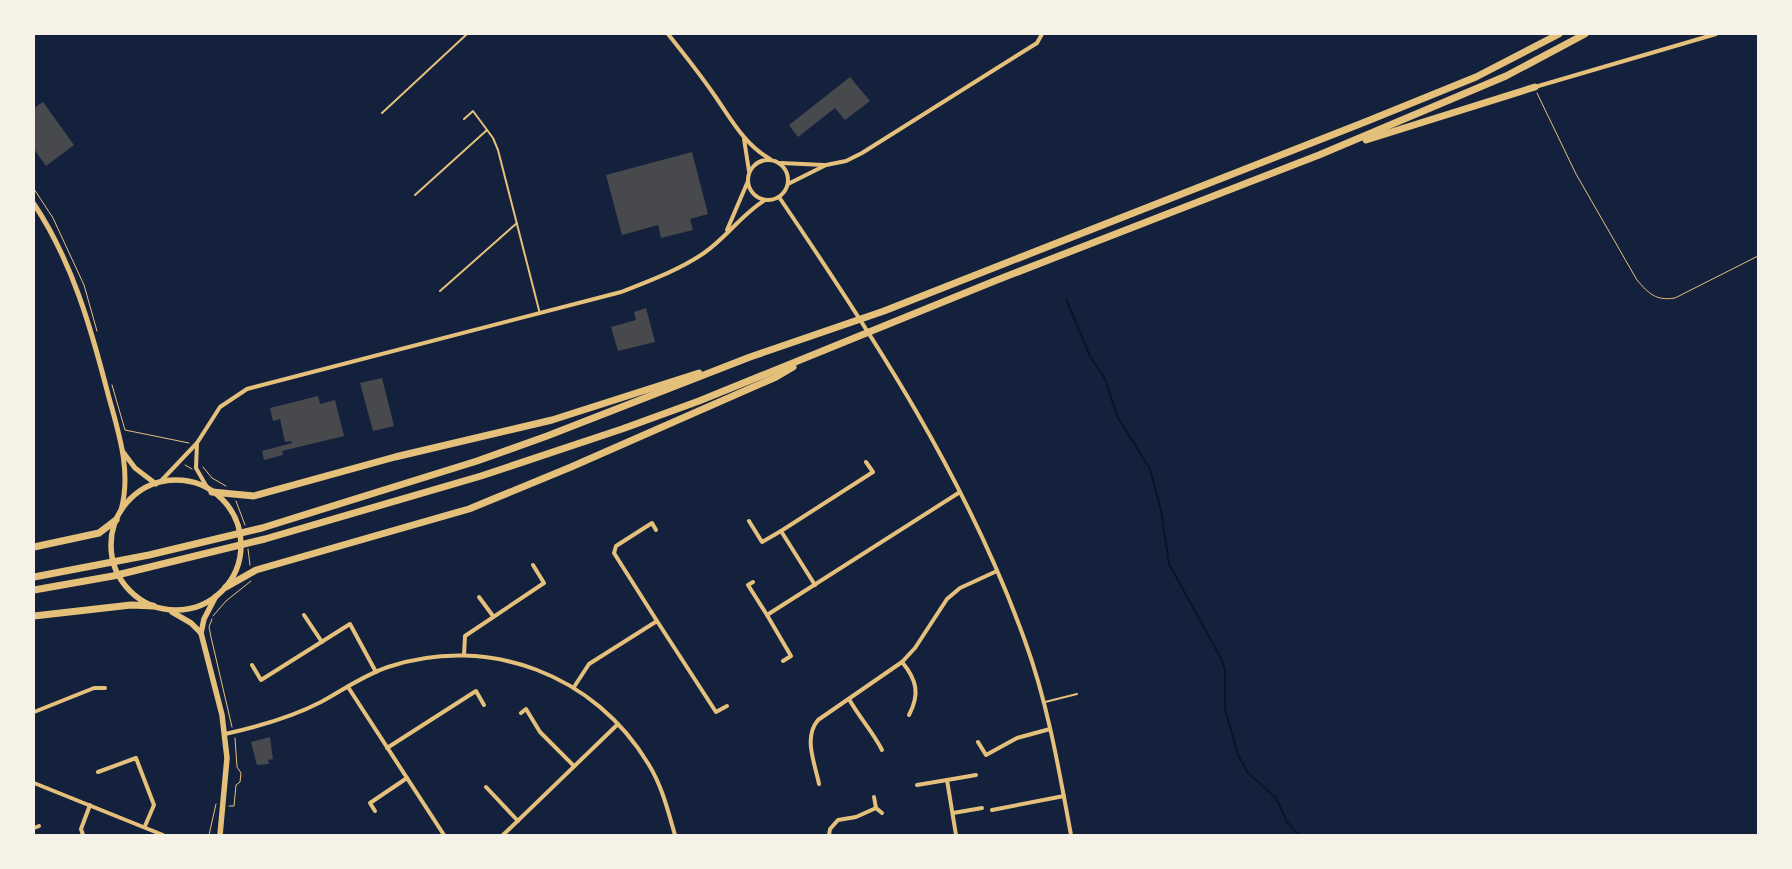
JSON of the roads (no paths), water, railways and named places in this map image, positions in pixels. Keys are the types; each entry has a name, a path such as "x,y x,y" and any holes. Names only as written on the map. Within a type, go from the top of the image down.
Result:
{"highway":[{"path":"34,577 149,555 262,528 477,461 720,369 884,311 1476,77 1559,34"},
{"path":"34,590 152,567 265,540 481,476 622,429 1319,155 1506,76 1585,34"},
{"path":"1319,155 1535,87"},
{"path":"226,587 256,570 426,522 526,486 776,377 810,356"},
{"path":"210,490 233,495 254,496 395,457 552,420 624,398 685,376 720,369"},
{"path":"34,548 99,533 116,520"},
{"path":"34,616 131,605 153,606"}],"main road":[{"path":"201,633 181,616 153,606 135,596 118,575 111,548 116,520 121,510 137,494 158,483 184,481 210,490 229,509 239,533 239,561 226,587 217,596 204,619 201,633 225,734 226,779 220,835"},
{"path":"168,610 195,608 217,596"}],"street":[{"path":"668,34 700,75 744,139 757,151 781,163 826,165 846,161 862,153 1037,43 1042,34"},
{"path":"1535,87 1699,36 1716,34"},
{"path":"726,232 748,180 749,173 744,139"},
{"path":"749,173 758,162 770,159"},
{"path":"781,163 788,174 788,184"},
{"path":"123,451 135,468 158,483 197,443 220,407 247,389 540,314 621,292 655,279 704,252 765,200 779,197 788,184 826,165"},
{"path":"748,180 753,193 765,200"},
{"path":"779,197 887,362 960,492 997,571 1026,643 1050,729 1071,835"},
{"path":"34,204 48,225 76,287 123,451 125,489 121,510"},
{"path":"197,443 196,468 210,490"},
{"path":"749,521 762,542 873,472 866,462"},
{"path":"767,615 960,492"},
{"path":"656,530 652,523 616,546 614,554 716,712 726,706"},
{"path":"781,531 815,585"},
{"path":"464,655 465,636 544,583 533,565"},
{"path":"819,784 810,738 812,727 818,720 902,662 915,648 947,599 973,580 997,571"},
{"path":"753,582 748,585 791,656 783,661"},
{"path":"479,597 493,616"},
{"path":"304,615 322,642"},
{"path":"574,687 589,664 657,622"},
{"path":"252,665 261,680 350,624 376,672"},
{"path":"225,734 303,710 376,672 420,658 464,655 514,662 544,672 574,687 600,706 618,724 650,766 662,790 674,835"},
{"path":"902,662 912,673 917,686 916,702 909,714"},
{"path":"348,687 444,835"},
{"path":"34,712 94,688 105,688"},
{"path":"387,748 476,691 484,705"},
{"path":"849,699 875,736 882,750"},
{"path":"521,713 526,709 540,732 574,766"},
{"path":"503,835 618,724"},
{"path":"978,742 986,755 1017,738 1050,729"},
{"path":"98,772 136,758 154,805 145,826"},
{"path":"917,785 976,775"},
{"path":"375,811 370,803 407,778"},
{"path":"948,780 956,835"},
{"path":"34,783 145,826 163,835"},
{"path":"486,787 518,821"},
{"path":"992,810 1064,796"},
{"path":"874,797 876,808 882,813"},
{"path":"83,835 81,829 90,805"},
{"path":"829,835 830,829 838,820 856,817 876,808"},
{"path":"953,814 982,808"},
{"path":"34,828 40,826"}],"lane":[{"path":"382,112 468,34"},
{"path":"464,119 473,112 487,130 498,150 540,314"},
{"path":"415,195 487,130"},
{"path":"440,291 517,223"},
{"path":"1042,702 1077,694"}],"waterway":[{"path":"1066,299 1090,356 1105,379 1117,416 1150,469 1161,510 1169,564 1222,660 1225,671 1225,709 1238,755 1248,773 1276,798 1287,822 1299,835"}]}
